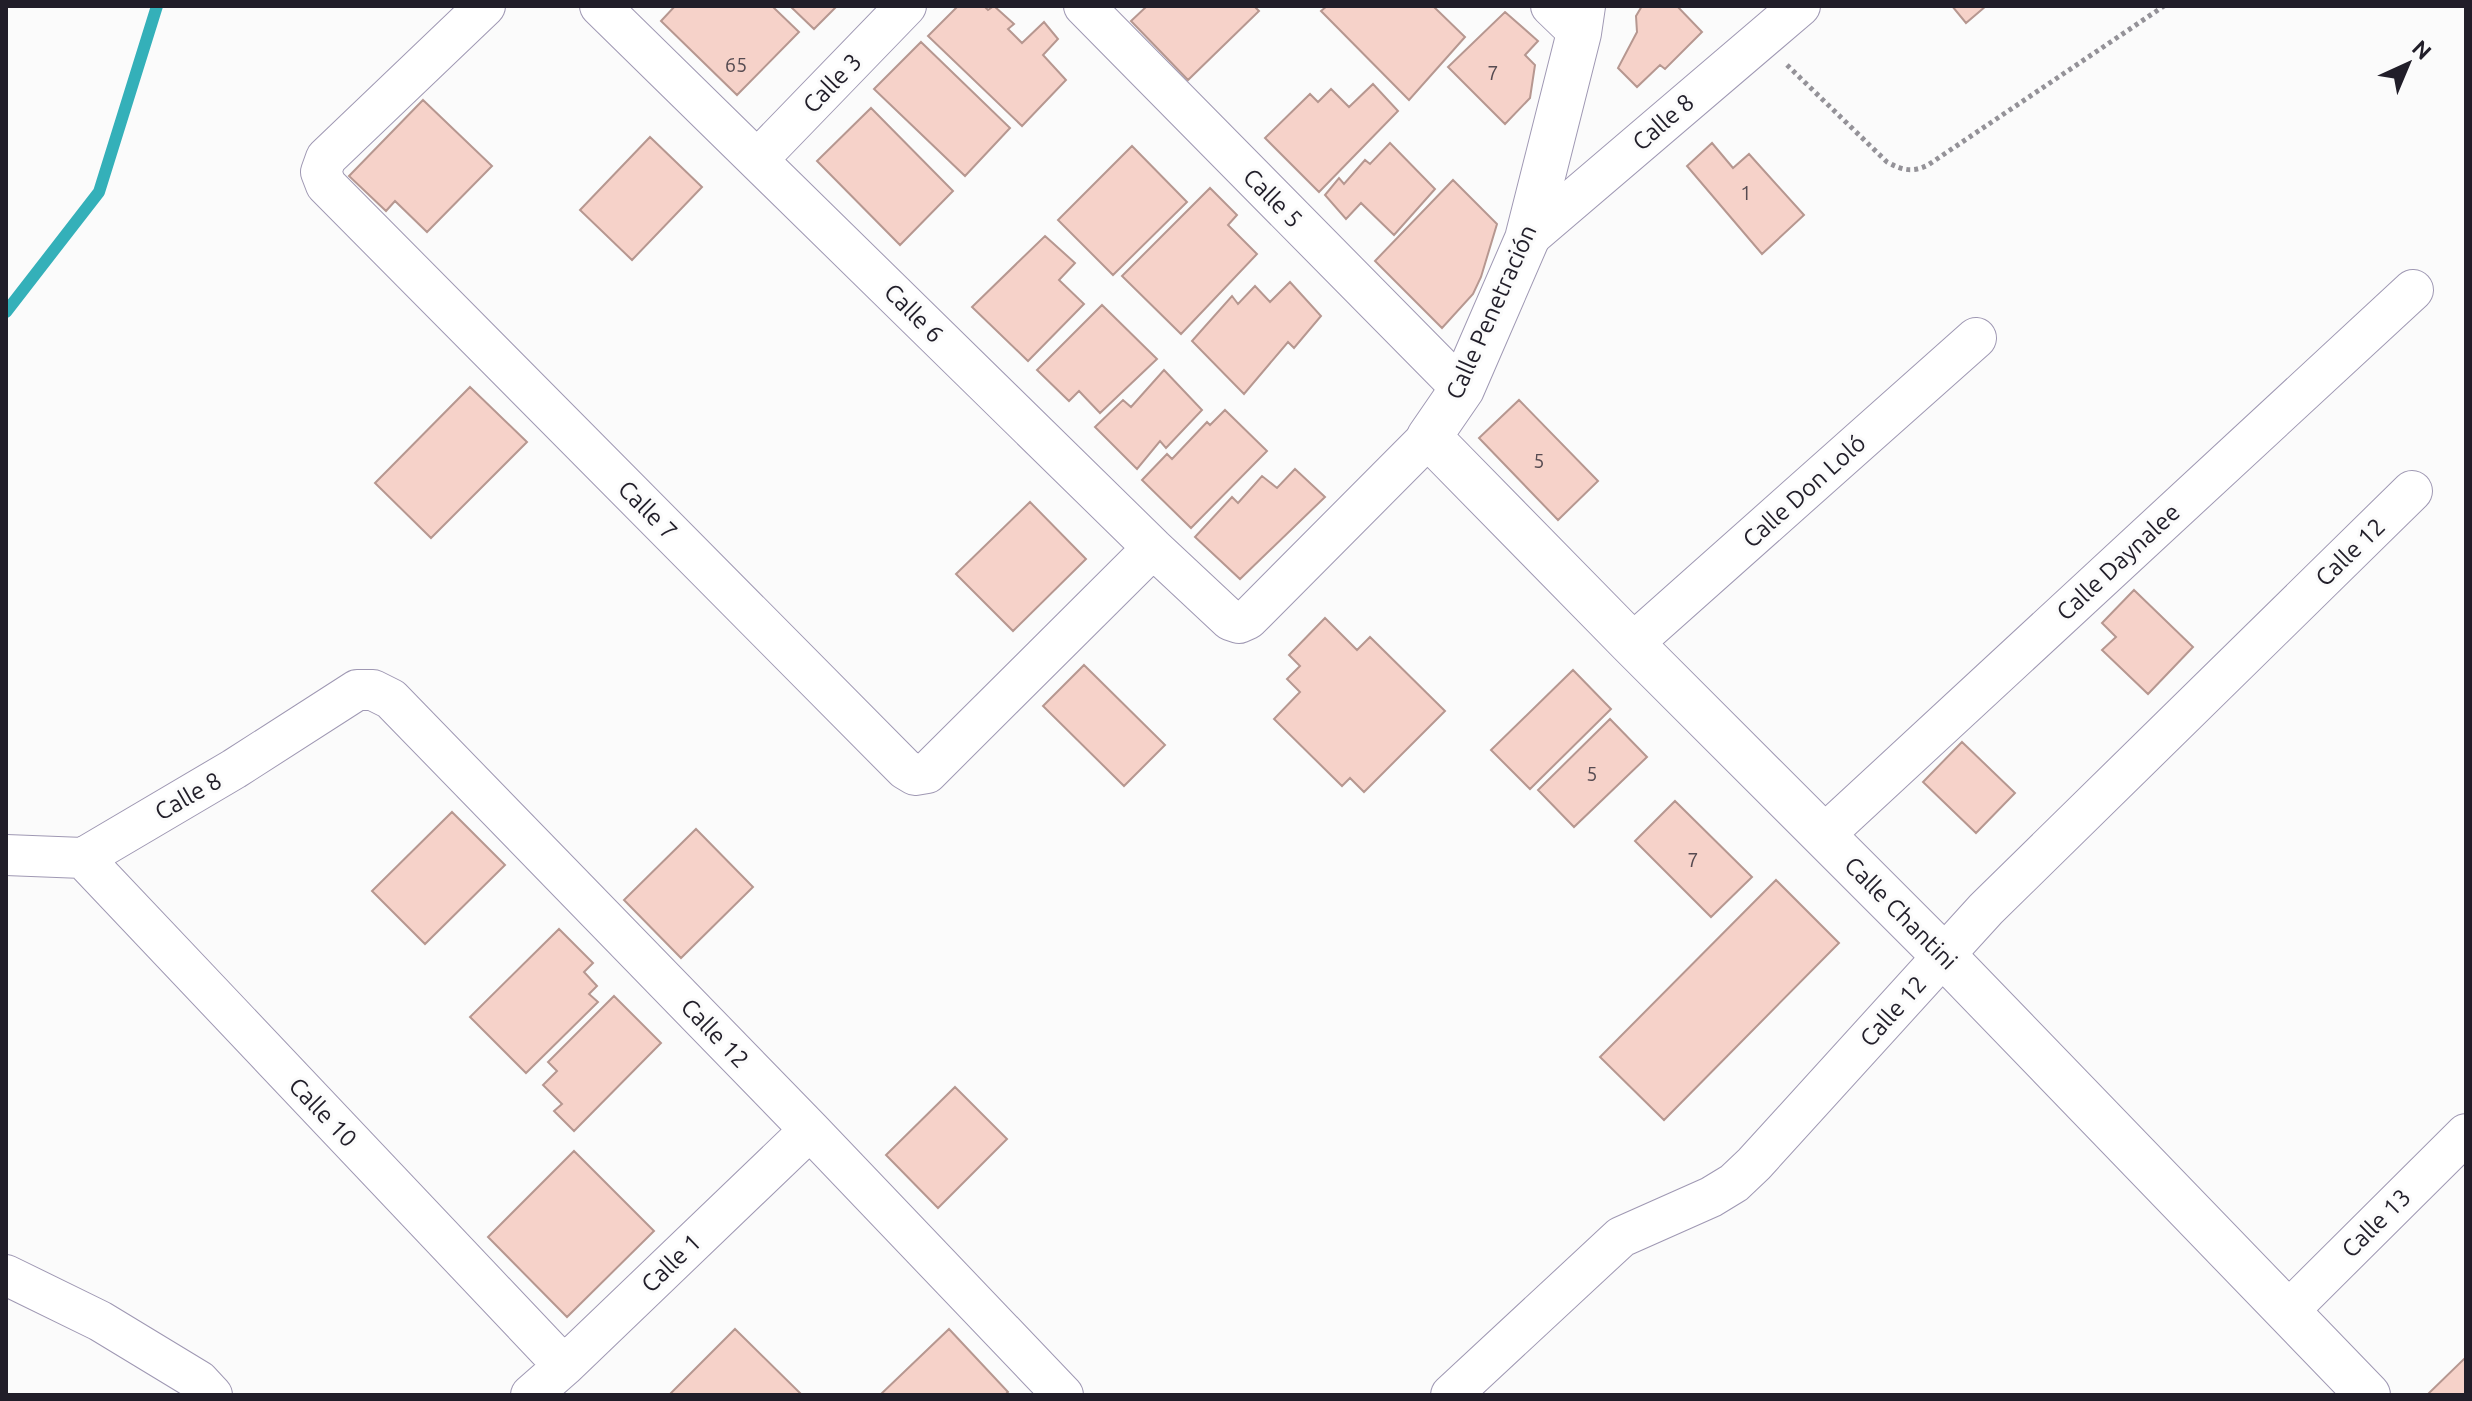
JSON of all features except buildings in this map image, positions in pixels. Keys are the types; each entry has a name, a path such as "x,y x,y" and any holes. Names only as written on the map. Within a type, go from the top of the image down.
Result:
{"street":[{"name":"Calle 7","path":"485,6 326,158 321,172 326,185 905,769 915,775 927,773 1153,548"},
{"name":"Calle 6","path":"600,6 1230,620"},
{"name":"Calle 3","path":"758,159 906,6"},
{"name":"Calle 5","path":"1084,6 1462,389"},
{"name":"Calle 8","path":"1527,239 1800,6"},
{"name":"Calle Penetración","path":"1230,620 1239,623 1248,619 1429,437 1462,389 1527,239 1571,15"},
{"name":"Calle Daynalee","path":"1824,835 2413,290"},
{"name":"Calle Don Loló","path":"1632,644 1976,338"},
{"name":"Calle Chantini","path":"1429,437 1943,955 2368,1395"},
{"name":"Calle 12","path":"1451,1395 1621,1237 1711,1197 1734,1183 1986,909 2412,491"},
{"name":"Calle 8","path":"83,858 234,769 357,690"},
{"name":"Calle 12","path":"357,690 373,690 391,699 1063,1395"},
{"path":"6,855 83,858"},
{"name":"Calle 10","path":"83,858 564,1366"},
{"name":"Calle 1","path":"531,1395 810,1130"},
{"name":"Calle 13","path":"2287,1312 2466,1134"},
{"path":"6,1275 100,1321 199,1381 212,1395"}],"path":[{"path":"1760,40 1887,162 1903,170 1917,170 2164,6"}],"waterway":[{"path":"6,312 99,192 157,6"}]}
